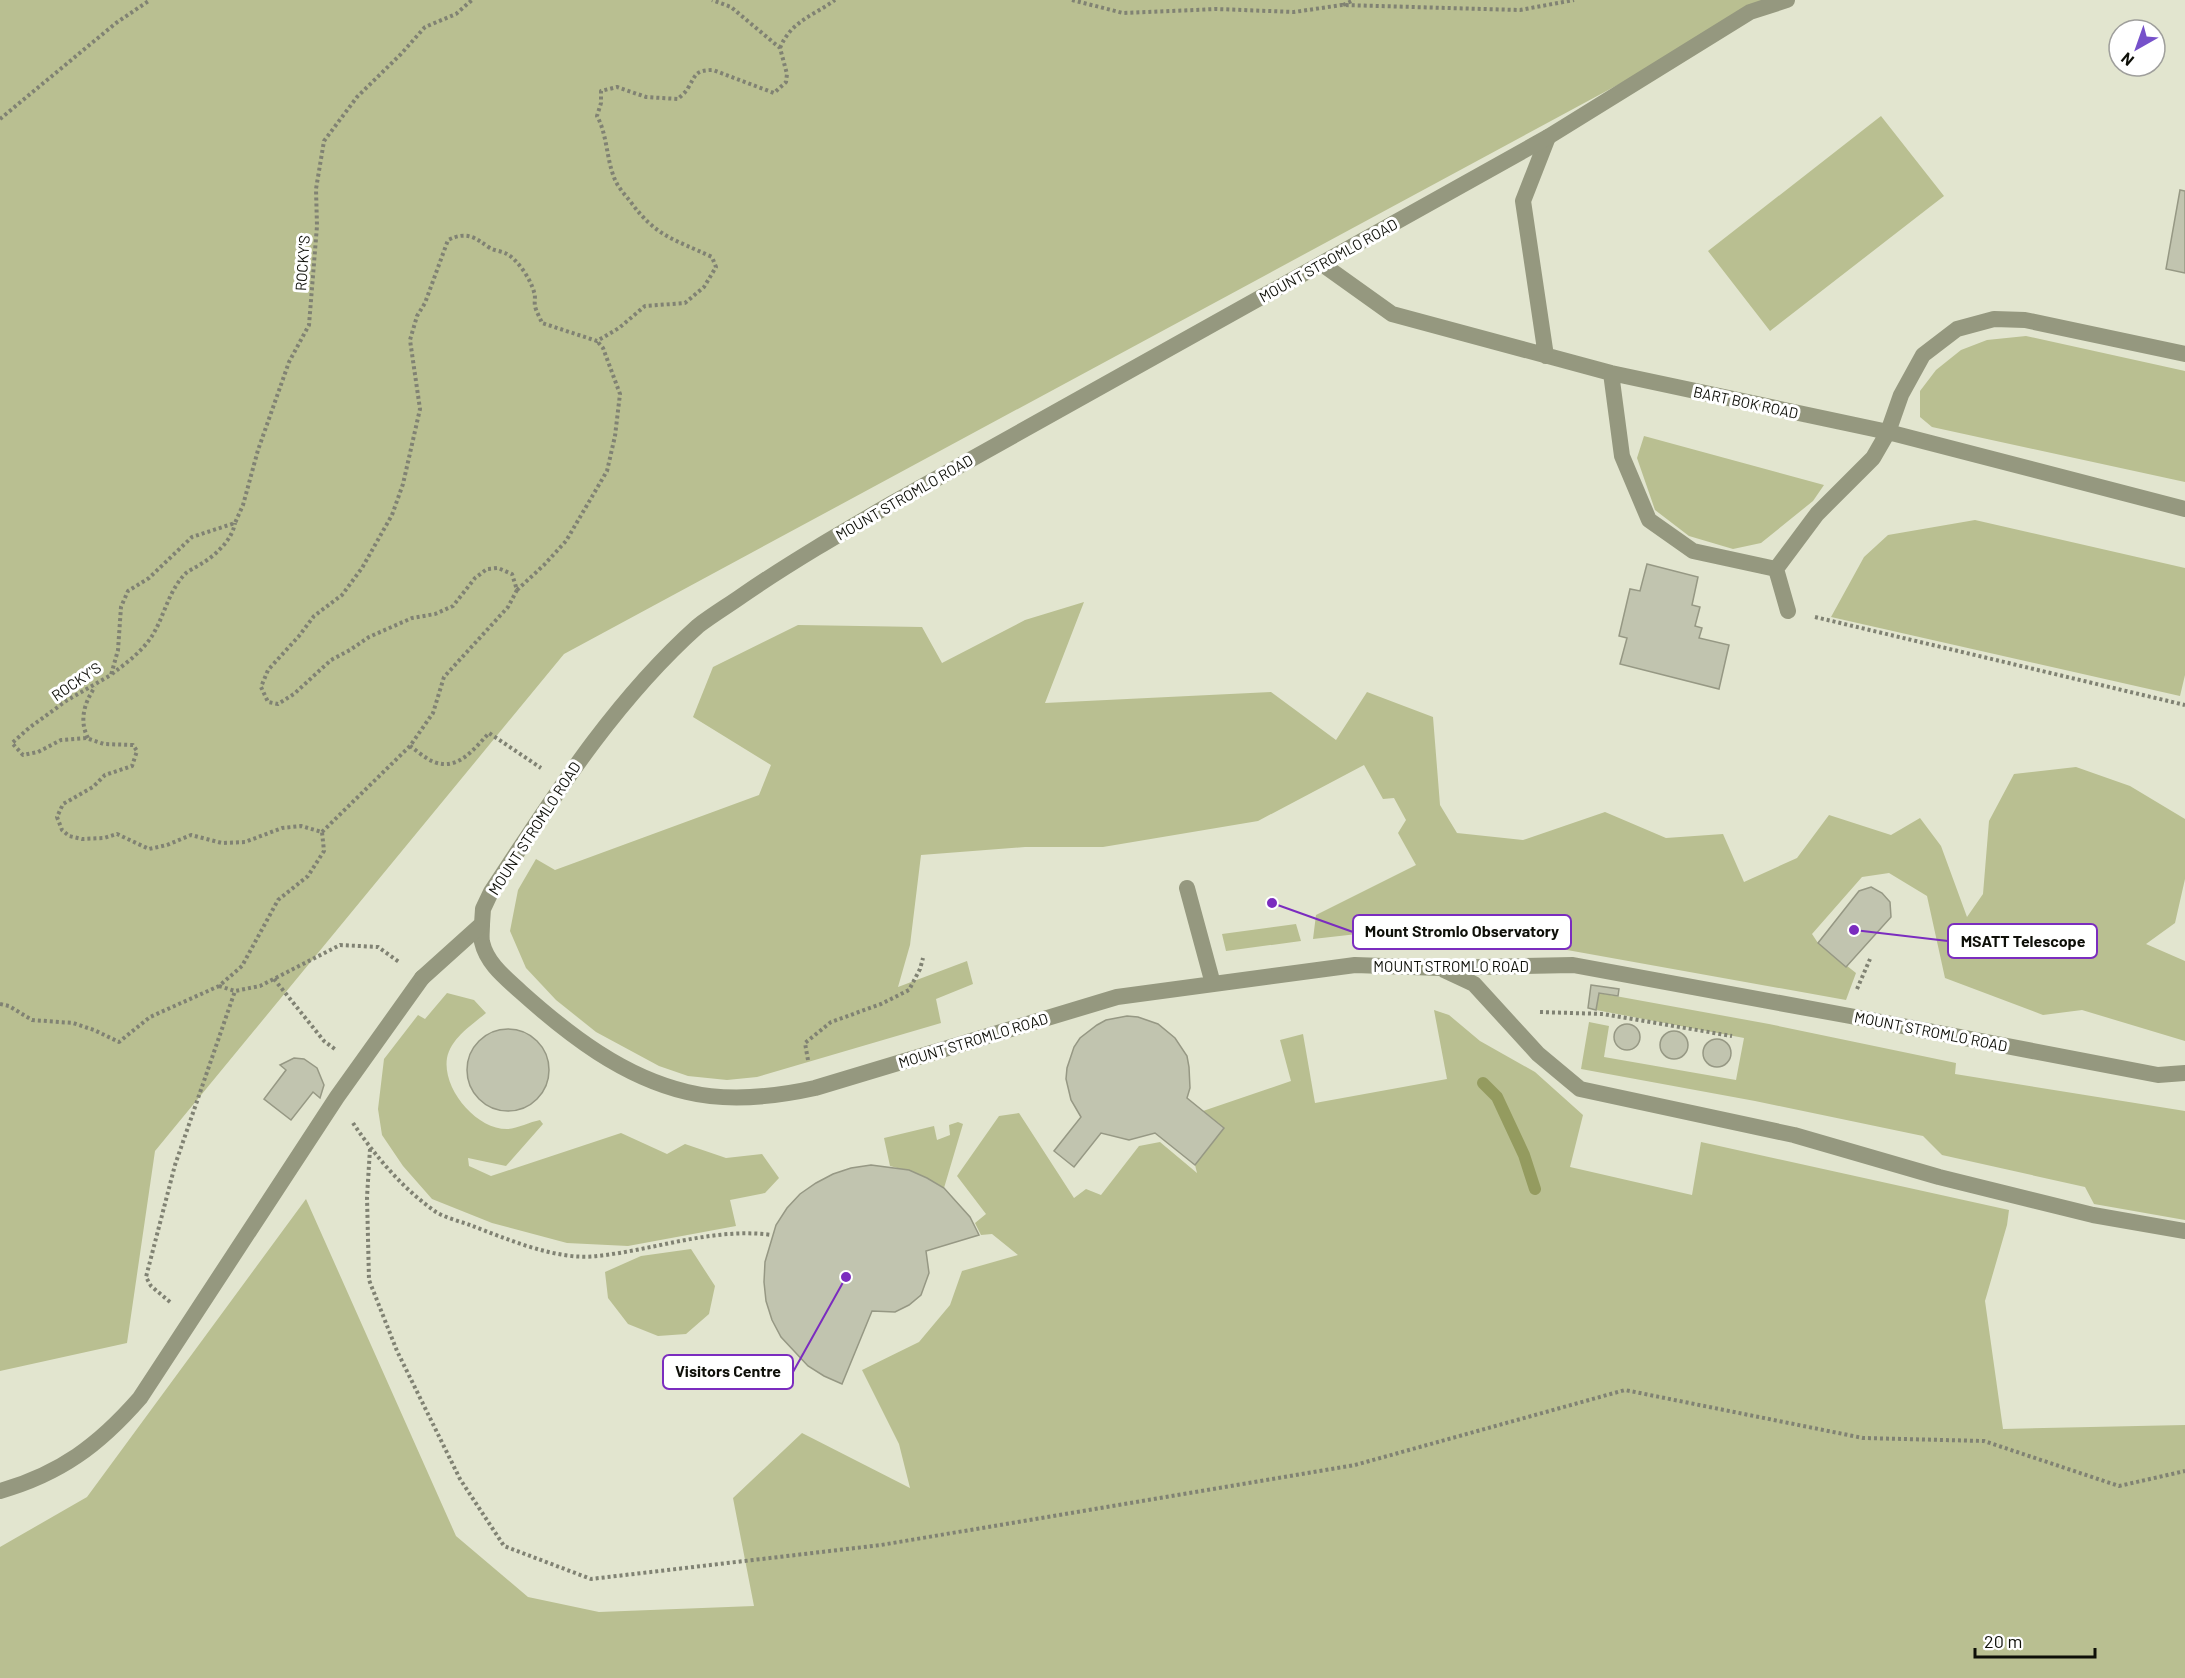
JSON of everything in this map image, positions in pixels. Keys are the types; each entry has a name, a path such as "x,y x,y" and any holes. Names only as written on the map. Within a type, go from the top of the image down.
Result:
{"street":[{"name":"MOUNT STROMLO ROAD","path":"1787,0 1750,12 1548,137 891,504 790,563 700,625 643,680 562,783 491,892 483,909 482,942 493,966 553,1021 614,1063 653,1081 687,1092 720,1097 767,1095 814,1088 1117,997 1356,965 1440,968 1573,965 2158,1075 2185,1073"},
{"path":"1546,356 1523,201 1548,137"},
{"name":"BART BOK ROAD","path":"1322,264 1392,314 1611,373 1888,432 2185,509"},
{"path":"1776,569 1817,514 1873,458 1888,432 1901,395 1923,355 1957,329 1994,319 2025,320 2185,354"},
{"path":"1611,373 1622,456 1649,520 1693,551 1776,569"},
{"path":"1776,569 1788,611"},
{"path":"1187,888 1213,984"},
{"path":"0,1491 24,1484 57,1469 88,1449 116,1426 140,1398 336,1097 422,978 482,924"},
{"path":"1440,968 1474,984 1538,1054 1580,1089 1794,1135 1939,1177 2093,1215 2185,1231"}],"path":[{"path":"0,119 116,23 150,0"},
{"name":"ROCKY'S","path":"322,832 301,826 282,828 245,843 222,843 191,835 149,849 117,834 104,838 82,839 69,836 62,830 57,817 63,804 93,787 105,775 132,766 137,751 133,745 104,744 88,739 61,740 38,752 23,755 12,743 66,701 111,675 118,650 121,607 128,591 149,578 192,537 235,523 243,505 269,417 289,362 309,325 317,226 316,189 324,141 369,84 401,54 425,27 456,14 472,0"},
{"path":"597,341 619,328 645,306 685,303 704,287 716,267 712,256 661,234 649,225 616,183 605,143 604,128 597,116 601,103 601,91 617,87 646,97 678,99 688,89 693,76 704,70 713,70 774,93 786,82 787,74 780,48 731,7 712,0"},
{"path":"780,48 784,38 796,24 835,0"},
{"path":"1072,0 1123,13 1217,9 1294,12 1342,5 1521,10 1574,0"},
{"path":"1342,5 1354,0"},
{"path":"0,1004 9,1006 32,1020 73,1023 119,1042 150,1017 219,986 242,966 278,900 308,876 324,851 322,832 410,746 433,713 444,677 508,606 517,590 544,566 566,541 607,471 615,436 620,394 603,348 597,341 542,323 535,306 535,293 531,283 513,258 506,253 491,249 482,241 469,236 457,236 447,240 410,340 420,409 403,484 392,515 362,568 342,595 314,616 268,670 261,687 268,702 278,705 332,660 369,637 412,618 435,614 453,606 486,569 498,568 512,574 517,590"},
{"path":"111,675 136,654 150,638 173,589 187,572 219,550 233,533 235,523"},
{"path":"1788,611 2185,705"},
{"path":"88,739 84,729 86,700 95,686"},
{"path":"410,746 433,762 450,765 462,759 489,733 562,783"},
{"path":"219,986 234,991 260,986 340,945 378,946 422,978"},
{"path":"814,1088 805,1043 831,1022 881,1004 909,990 920,969 922,958"},
{"path":"274,979 324,1041 358,1067"},
{"path":"193,1316 160,1295 146,1277 176,1165 234,991"},
{"path":"1497,1010 1603,1014 1732,1036"},
{"path":"336,1097 370,1149 413,1193 438,1214 513,1241 560,1254 593,1257 633,1252 716,1235 756,1233 772,1235"},
{"path":"370,1149 367,1197 369,1280 397,1351 460,1479 504,1546 591,1579 881,1545 1355,1465 1625,1390 1863,1438 1984,1441 2119,1486 2185,1471"}],"green space":[{"path":"0,0 1775,0 564,654 155,1151 127,1343 0,1371"},
{"path":"1881,116 1944,196 1770,331 1708,251"},
{"path":"2026,336 2185,371 2185,482 1932,427 1920,417 1920,391 1936,370 1961,350 1987,340"},
{"path":"1644,436 1824,485 1813,501 1761,543 1733,549 1689,536 1655,510 1637,458"},
{"path":"1975,520 2185,568 2185,675 2180,696 1831,617 1864,557 1888,535"},
{"path":"1084,602 1045,703 1271,692 1336,740 1367,692 1433,717 1440,805 1457,833 1523,840 1605,812 1666,838 1723,834 1744,882 1797,858 1829,815 1891,835 1920,818 1941,846 1967,917 1983,894 1989,821 2014,774 2076,767 2130,786 2185,819 2185,879 2175,923 2146,944 2185,961 2185,1041 2082,1010 2043,1015 1945,978 1927,896 1889,873 1862,877 1812,934 1818,943 1856,973 1846,1000 1500,938 1366,933 1313,939 1316,915 1416,865 1398,833 1406,820 1394,798 1383,799 1364,765 1258,821 1103,847 1025,847 921,855 910,945 898,987 967,961 973,984 936,999 941,1023 757,1077 727,1080 688,1076 659,1066 596,1032 556,1000 526,968 510,931 518,890 536,859 555,870 759,795 771,765 693,717 713,667 798,625 922,627 942,663 1025,620"},
{"path":"1296,924 1301,941 1226,951 1222,934"},
{"path":"447,993 474,1000 486,1013 457,1038 447,1058 450,1082 464,1106 485,1123 496,1128 508,1129 540,1120 543,1124 506,1166 468,1158 469,1166 491,1176 621,1133 667,1154 685,1144 726,1158 762,1154 779,1178 765,1193 730,1200 736,1226 628,1246 567,1243 492,1223 432,1199 403,1166 382,1135 378,1109 384,1059 418,1015 425,1019"},
{"path":"1599,993 1769,1024 1956,1063 1955,1074 2185,1111 2185,1220 2094,1204 2085,1187 1942,1155 1923,1136 1755,1101 1581,1069 1589,1022 1609,1026 1604,1057 1736,1080 1744,1038 1596,1010"},
{"path":"1434,1010 1449,1015 1480,1041 1535,1072 1583,1115 1570,1167 1692,1195 1701,1142 2009,1210 2007,1225 1985,1301 2003,1429 2185,1425 2185,1678 0,1678 0,1547 87,1497 306,1199 456,1536 528,1597 599,1612 754,1606 733,1498 802,1433 910,1488 899,1444 862,1370 919,1342 950,1305 962,1271 1018,1255 992,1234 981,1235 975,1223 986,1214 957,1176 999,1116 1019,1113 1074,1198 1086,1189 1101,1195 1139,1146 1160,1142 1197,1173 1195,1165 1203,1111 1291,1081 1280,1040 1303,1034 1315,1103 1447,1079"},
{"path":"958,1122 963,1124 944,1188 918,1175 890,1166 884,1138 934,1126 937,1140 950,1135 949,1125"},
{"path":"691,1249 715,1286 709,1314 686,1334 658,1336 628,1324 608,1298 605,1272 641,1256"}],"building":[{"path":"2180,190 2185,191 2185,273 2166,269"},
{"path":"1647,564 1698,577 1692,605 1700,607 1695,626 1702,628 1699,638 1729,645 1719,689 1620,664 1627,638 1619,636 1630,589 1640,591"},
{"path":"1871,887 1882,893 1890,902 1891,917 1846,967 1818,943 1859,891"},
{"path":"1591,985 1619,989 1618,996 1599,993 1596,1010 1588,1008"},
{"path":"1127,1016 1158,1024 1175,1038 1187,1056 1190,1088 1187,1098 1224,1128 1195,1165 1155,1133 1129,1140 1101,1133 1074,1167 1054,1151 1081,1117 1071,1100 1066,1079 1074,1047 1080,1038 1097,1025 1106,1020"},
{"path":"1627,1024 1636,1028 1640,1037 1636,1046 1627,1050 1618,1046 1614,1037 1618,1028"},
{"path":"508,1029 524,1032 537,1041 546,1054 549,1070 546,1086 537,1099 524,1108 508,1111 492,1108 479,1099 470,1086 467,1070 470,1054 479,1041 492,1032"},
{"path":"1674,1031 1684,1035 1688,1045 1684,1055 1674,1059 1664,1055 1660,1045 1664,1035"},
{"path":"1717,1039 1727,1043 1731,1053 1727,1063 1717,1067 1707,1063 1703,1053 1707,1043"},
{"path":"294,1058 304,1059 317,1068 324,1085 320,1098 313,1092 291,1120 264,1099 286,1070 280,1065"},
{"path":"871,1165 909,1170 944,1188 970,1217 979,1235 926,1251 929,1273 921,1295 909,1305 895,1312 872,1311 842,1384 808,1366 781,1337 766,1301 765,1262 776,1225 800,1194 833,1174"}],"waterway":[{"path":"1483,1083 1497,1097 1524,1155 1535,1189"}],"place":[{"name":"Mount Stromlo Observatory","path":"1272,903"},
{"name":"MSATT Telescope","path":"1854,930"},
{"name":"Visitors Centre","path":"846,1277"}]}
